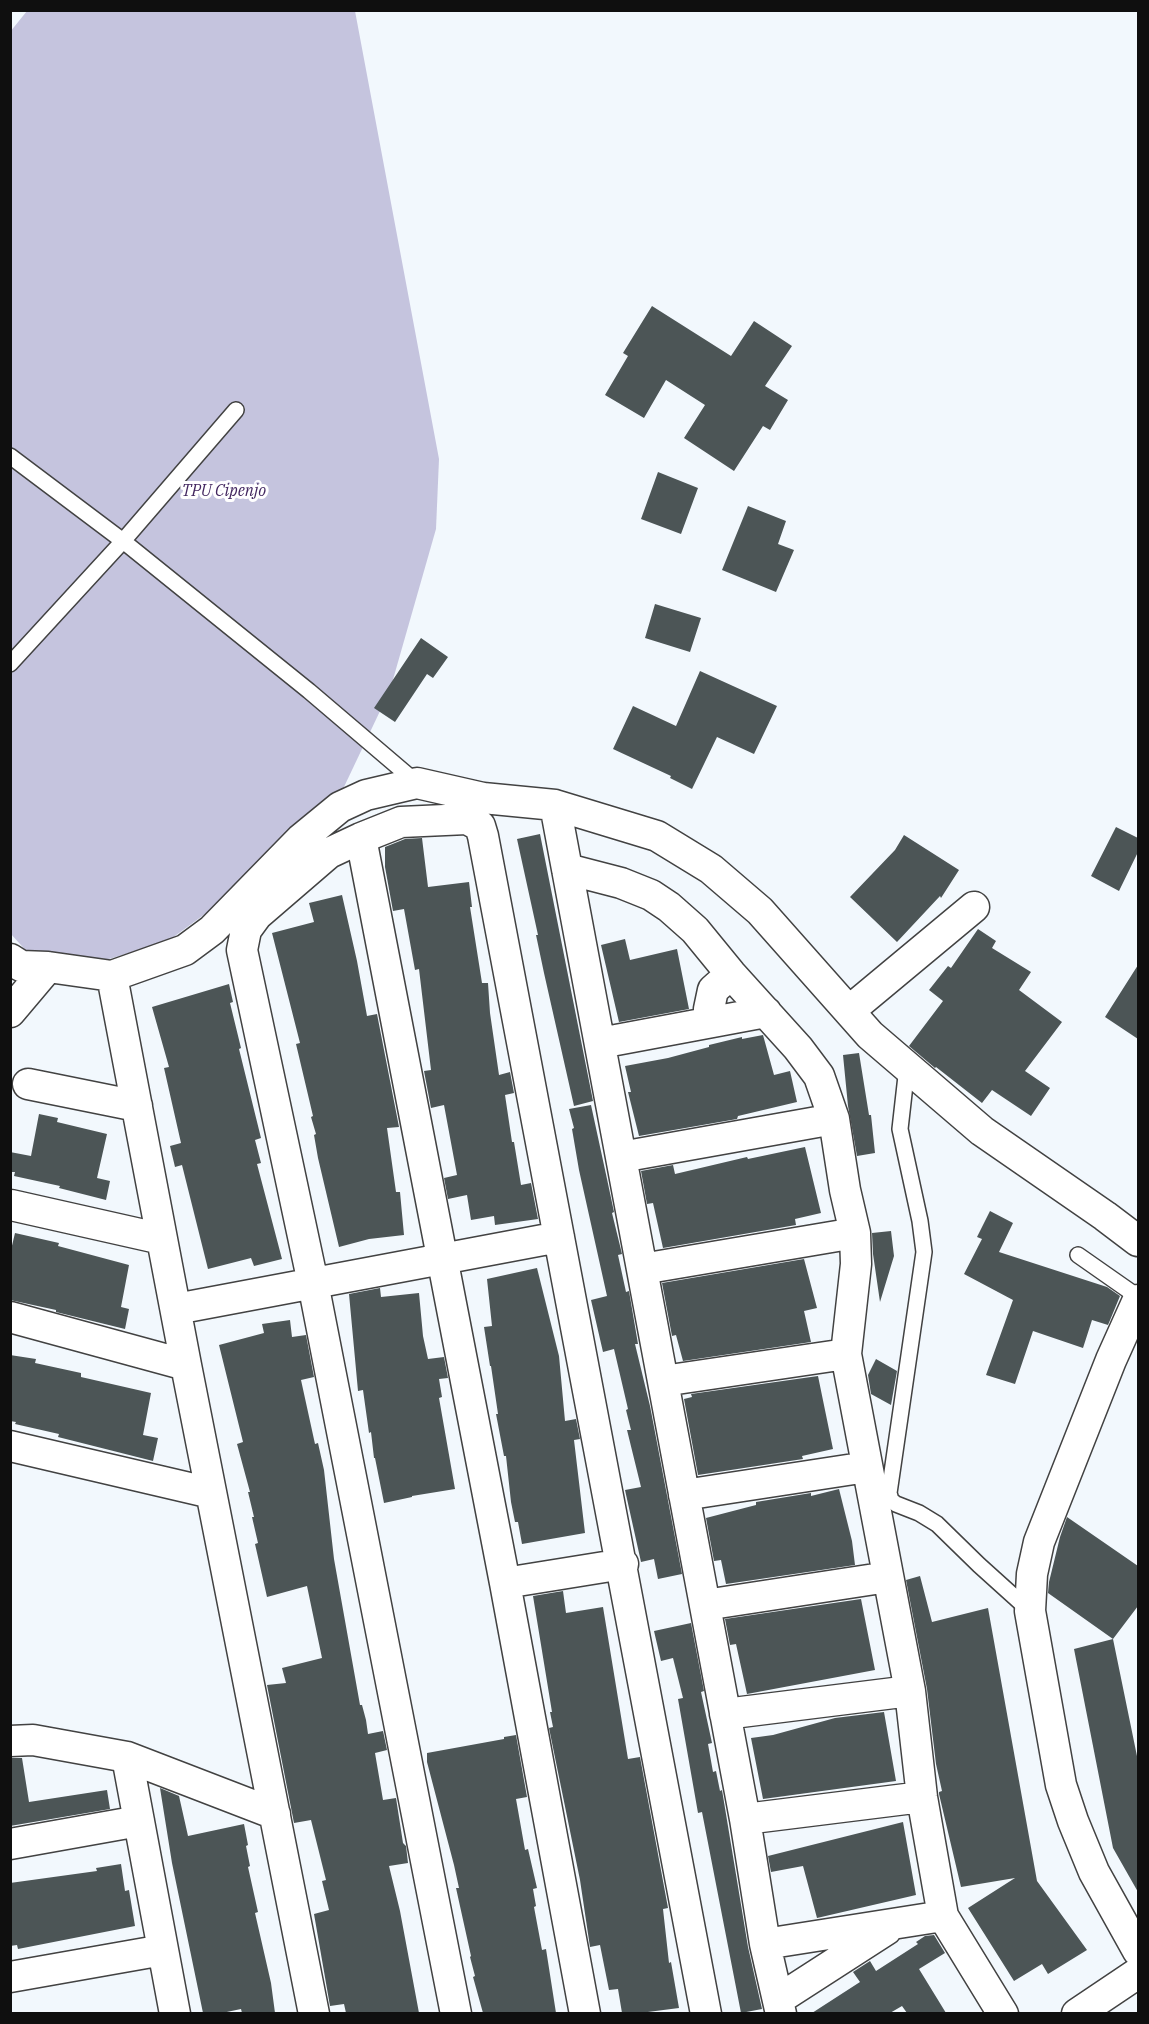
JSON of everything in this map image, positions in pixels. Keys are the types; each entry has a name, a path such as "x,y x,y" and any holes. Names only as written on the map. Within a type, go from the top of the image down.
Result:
{"street":[{"path":"10,959 21,966 48,967 112,976 185,950 212,930 301,839 340,807 366,795 417,783 483,798 555,805 657,836 711,869 760,911 870,1035 982,1131 1106,1216 1138,1241"},
{"path":"555,805 745,1819 765,1944 780,2006 894,1925"},
{"path":"456,2013 313,1283 242,950 246,930 256,915 329,854 401,822 467,819 480,826 623,1564 706,2013"},
{"path":"361,838 505,1583 585,2013"},
{"path":"567,869 621,883 651,895 669,907 695,930 731,974 798,1048 819,1076 834,1119 845,1190 855,1233 856,1264 846,1354 910,1691 922,1797 943,1916 993,2010"},
{"path":"849,1011 974,907"},
{"path":"10,1012 48,967"},
{"path":"712,1022 709,1009 713,990 731,974"},
{"path":"112,976 314,2013"},
{"path":"600,1043 766,1012"},
{"path":"28,1084 136,1106"},
{"path":"621,1157 834,1119"},
{"path":"11,1205 162,1239"},
{"path":"642,1269 855,1233"},
{"path":"176,1309 559,1237"},
{"path":"1138,1299 1111,1360 1039,1542 1032,1574 1030,1611 1061,1785 1094,1872 1138,1952"},
{"path":"10,1317 186,1365"},
{"path":"663,1381 846,1354"},
{"path":"10,1446 211,1493"},
{"path":"684,1495 867,1467"},
{"path":"505,1583 623,1564"},
{"path":"705,1605 888,1577"},
{"path":"725,1714 910,1691"},
{"path":"10,1741 33,1740 127,1756 275,1814"},
{"path":"127,1756 175,2013"},
{"path":"745,1819 922,1797"},
{"path":"10,1844 139,1821"},
{"path":"765,1944 943,1916"},
{"path":"10,1977 163,1950"},
{"path":"1077,2013 1138,1973"}],"lane":[{"path":"10,664 123,541 236,410"},
{"path":"10,456 123,541 309,691 417,783"},
{"path":"907,1067 900,1129 920,1221 924,1252 889,1493 891,1500 896,1504 919,1513 937,1524 1030,1611"},
{"path":"1078,1256 1138,1299"}],"green space":[{"name":"TPU Cipenjo","path":"27,11 355,11 439,459 436,529 390,690 343,789 257,876 168,941 50,977 10,933 10,32"}],"building":[{"path":"652,306 731,356 754,321 792,346 765,386 788,400 770,430 763,426 734,471 684,438 705,405 666,380 644,418 605,395 628,356 623,353"},
{"path":"658,472 698,488 681,534 641,519"},
{"path":"748,506 786,521 778,544 794,550 776,592 722,570"},
{"path":"655,604 701,618 690,652 645,638"},
{"path":"421,638 448,657 433,678 427,674 395,722 374,708"},
{"path":"700,671 777,706 754,754 717,737 692,789 670,778 671,776 613,749 633,706 676,726"},
{"path":"1116,827 1138,838 1138,852 1119,891 1091,876"},
{"path":"540,834 593,1101 574,1106 517,839"},
{"path":"904,835 959,870 941,898 940,896 897,942 850,897 895,850"},
{"path":"422,838 428,887 469,882 472,907 470,907 482,983 488,983 499,1075 510,1072 514,1093 505,1095 512,1142 514,1142 521,1185 531,1183 538,1219 495,1225 494,1216 471,1220 467,1195 448,1199 444,1178 457,1175 444,1105 431,1108 424,1071 431,1070 419,969 415,970 404,909 393,911 385,867 385,847 405,839"},
{"path":"342,895 367,1016 377,1014 399,1127 387,1128 396,1192 400,1192 404,1235 369,1239 339,1247 318,1158 314,1135 316,1134 311,1117 313,1116 296,1044 300,1043 272,933 314,922 309,903"},
{"path":"978,929 996,941 992,948 1031,972 1019,990 1062,1022 1025,1071 1050,1088 1031,1116 992,1090 982,1103 909,1046 943,1001 929,990 948,966 951,968"},
{"path":"625,939 630,960 677,949 689,1009 619,1022 601,945"},
{"path":"1138,965 1138,1039 1105,1017"},
{"path":"229,984 233,1002 230,1003 241,1048 239,1049 261,1138 255,1140 261,1163 257,1164 282,1259 254,1266 251,1258 208,1269 182,1165 175,1167 170,1146 181,1143 164,1068 169,1067 152,1007"},
{"path":"763,1035 774,1075 790,1071 797,1102 738,1116 737,1119 639,1136 628,1092 631,1092 625,1066 668,1058 742,1037 742,1039"},
{"path":"859,1053 869,1115 871,1115 875,1153 857,1156 848,1106 843,1055"},
{"path":"591,1105 622,1254 618,1255 626,1292 629,1291 638,1344 635,1344 650,1406 682,1574 658,1579 654,1559 641,1562 625,1490 641,1487 627,1430 631,1430 626,1410 628,1409 614,1349 603,1352 591,1300 607,1296 579,1170 572,1129 574,1128 569,1109"},
{"path":"39,1114 58,1118 57,1122 107,1134 97,1178 110,1181 106,1200 59,1188 60,1186 14,1176 15,1172 10,1172 10,1152 31,1156"},
{"path":"805,1147 821,1213 795,1219 796,1225 663,1248 653,1203 647,1204 641,1171 673,1165 675,1174 747,1157 748,1159"},
{"path":"990,1211 1013,1223 999,1252 1107,1287 1120,1296 1108,1325 1092,1320 1083,1348 1033,1331 1015,1384 986,1375 1013,1300 964,1274 982,1239 977,1237"},
{"path":"891,1231 894,1256 880,1302 872,1233"},
{"path":"15,1233 59,1243 58,1246 129,1265 121,1307 129,1309 125,1329 10,1300 10,1254"},
{"path":"804,1259 817,1308 804,1311 811,1342 683,1361 676,1335 672,1336 662,1283"},
{"path":"537,1268 559,1356 565,1421 576,1419 580,1439 574,1440 585,1533 522,1544 511,1502 506,1456 504,1456 496,1414 498,1414 484,1327 492,1326 487,1279"},
{"path":"380,1288 381,1297 419,1293 423,1336 428,1359 444,1357 448,1378 439,1379 442,1397 439,1398 455,1489 384,1503 371,1432 369,1433 363,1390 358,1391 349,1294"},
{"path":"290,1320 292,1337 306,1335 314,1377 301,1380 315,1444 318,1443 324,1470 334,1559 360,1705 362,1705 368,1734 383,1731 387,1750 375,1753 383,1800 396,1798 403,1843 406,1846 408,1863 389,1866 419,2013 346,2013 344,2004 330,2006 314,1914 329,1910 322,1881 326,1880 311,1820 294,1823 267,1685 286,1683 282,1668 322,1658 307,1586 267,1597 255,1544 258,1543 248,1492 250,1492 237,1444 243,1442 219,1345 264,1333 262,1324"},
{"path":"10,1355 36,1359 35,1363 81,1373 81,1377 151,1393 143,1435 158,1438 153,1461 58,1437 59,1434 10,1421"},
{"path":"876,1359 897,1371 891,1405 871,1394 868,1375"},
{"path":"818,1376 833,1449 802,1456 803,1459 698,1475 684,1399 692,1397 691,1394"},
{"path":"839,1489 852,1541 855,1565 726,1584 721,1560 714,1561 706,1518 756,1505 756,1502 811,1493 811,1496"},
{"path":"1067,1517 1138,1566 1138,1606 1113,1639 1048,1593 1060,1537"},
{"path":"920,1576 932,1622 988,1608 1037,1881 1087,1950 1048,1974 1042,1964 1014,1981 968,1908 1015,1878 961,1887 939,1794 942,1791 936,1764 927,1689 906,1580"},
{"path":"563,1591 566,1613 603,1607 628,1759 640,1757 668,1908 663,1909 669,1963 671,1962 679,2008 622,2013 618,1989 609,1990 600,1945 590,1947 580,1880 549,1728 553,1727 550,1712 552,1712 533,1596"},
{"path":"861,1599 875,1670 747,1694 736,1644 730,1645 725,1619"},
{"path":"691,1623 704,1691 701,1692 712,1743 708,1744 713,1772 716,1771 720,1791 722,1790 748,1947 762,2009 741,2013 702,1812 698,1813 678,1699 683,1698 673,1658 661,1661 654,1631"},
{"path":"1113,1639 1138,1761 1138,1892 1113,1848 1074,1649"},
{"path":"884,1712 896,1781 763,1799 751,1738 773,1735 835,1718"},
{"path":"516,1735 527,1797 516,1799 525,1850 528,1849 537,1888 533,1889 536,1906 534,1907 542,1950 546,1949 556,2013 483,2013 473,1977 475,1976 456,1888 459,1888 454,1865 427,1762 427,1753"},
{"path":"10,1758 22,1758 29,1802 107,1790 110,1809 10,1826"},
{"path":"160,1788 179,1796 188,1836 244,1824 250,1866 248,1867 258,1912 255,1913 271,1983 275,2013 242,2013 241,2009 222,2013 203,2013 172,1863"},
{"path":"903,1822 916,1895 817,1918 803,1866 771,1872 768,1856"},
{"path":"121,1864 125,1891 129,1890 135,1926 18,1949 17,1945 10,1946 10,1883 97,1871 96,1868"},
{"path":"934,1935 945,1953 919,1969 946,2013 907,2013 902,2006 890,2013 812,2013 860,1982 853,1972 870,1961 876,1971 918,1944 916,1942 925,1936"}]}
